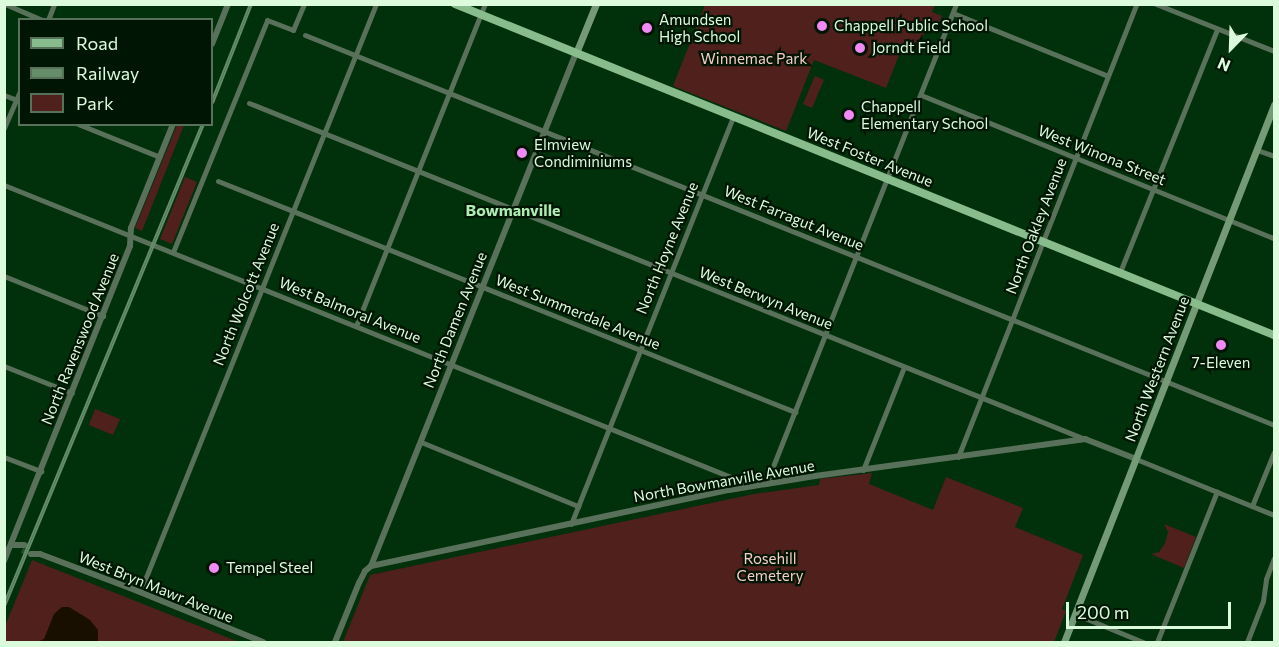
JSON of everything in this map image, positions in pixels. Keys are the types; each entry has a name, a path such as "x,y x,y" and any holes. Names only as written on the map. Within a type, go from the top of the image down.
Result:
{"main road":[{"name":"West Foster Avenue","path":"455,4 1275,335"},
{"name":"North Damen Avenue","path":"576,53 596,4"},
{"name":"North Western Avenue","path":"1064,642 1275,105"}],"street":[{"path":"5,4 37,18"},
{"path":"213,42 228,4"},
{"path":"173,252 267,20 293,30 304,4"},
{"name":"North Wolcott Avenue","path":"140,592 376,4"},
{"path":"356,326 484,4"},
{"path":"766,483 956,4"},
{"name":"North Oakley Avenue","path":"958,457 1136,4"},
{"path":"1156,4 1275,51"},
{"path":"953,13 1108,76"},
{"path":"1120,272 1217,28"},
{"name":"West Farragut Avenue","path":"304,35 1275,425"},
{"name":"North Damen Avenue","path":"334,642 359,583 365,571 371,566 576,53"},
{"path":"4,95 18,100 4,128"},
{"name":"West Winona Street","path":"921,95 1275,238"},
{"name":"West Berwyn Avenue","path":"249,103 1275,515"},
{"name":"North Hoyne Avenue","path":"571,524 733,116"},
{"path":"83,126 160,157"},
{"name":"North Ravenswood Avenue","path":"4,561 8,545 41,471 130,246 131,236 172,126"},
{"path":"1257,150 1275,156"},
{"name":"West Summerdale Avenue","path":"218,181 795,412"},
{"name":"West Balmoral Avenue","path":"4,185 753,486"},
{"path":"4,276 102,316"},
{"path":"4,366 72,393"},
{"path":"863,470 904,367"},
{"name":"North Bowmanville Avenue","path":"371,566 766,483 1085,440"},
{"path":"421,442 578,506"},
{"path":"1252,506 1275,452"},
{"path":"4,457 41,471"},
{"path":"1157,642 1217,491"},
{"path":"8,545 23,547"},
{"name":"West Bryn Mawr Avenue","path":"32,551 263,642"},
{"path":"1247,642 1263,601 1266,579 1275,558"},
{"path":"1075,614 1143,642"}],"green space":[{"name":"Winnemac Park","path":"705,5 935,5 932,12 942,16 935,31 926,28 918,50 903,45 886,88 814,60 786,131 673,86"},
{"path":"815,76 824,80 812,108 803,104"},
{"path":"177,126 184,126 142,231 135,228"},
{"path":"185,177 197,182 172,244 160,239"},
{"path":"95,409 120,419 113,435 89,425"},
{"name":"Rosehill Cemetery","path":"872,473 869,484 933,510 946,477 1023,508 1015,527 1083,555 1062,609 1066,611 1054,642 343,642 370,575 754,494 819,485 820,479"},
{"path":"1164,524 1196,537 1184,568 1151,554 1159,552 1165,543 1168,532"},
{"path":"32,560 239,642 5,642 4,629"}],"shaded area":[{"path":"62,607 69,607 90,620 98,630 98,642 37,642 44,639 54,614"}],"tunnel":[{"path":"24,545 33,548"},
{"path":"22,550 31,554"}],"railway":[{"path":"213,100 251,4"},
{"path":"4,606 202,126"}],"place":[{"name":"Chappell Public School","path":"822,26"},
{"name":"Amundsen High School","path":"647,28"},
{"name":"Jorndt Field","path":"860,48"},
{"name":"Chappell Elementary School","path":"849,115"},
{"name":"Elmview Condiminiums","path":"522,153"},
{"name":"7-Eleven","path":"1221,345"},
{"name":"Tempel Steel","path":"214,568"}],"district":[{"name":"Bowmanville","path":"513,210"}]}
